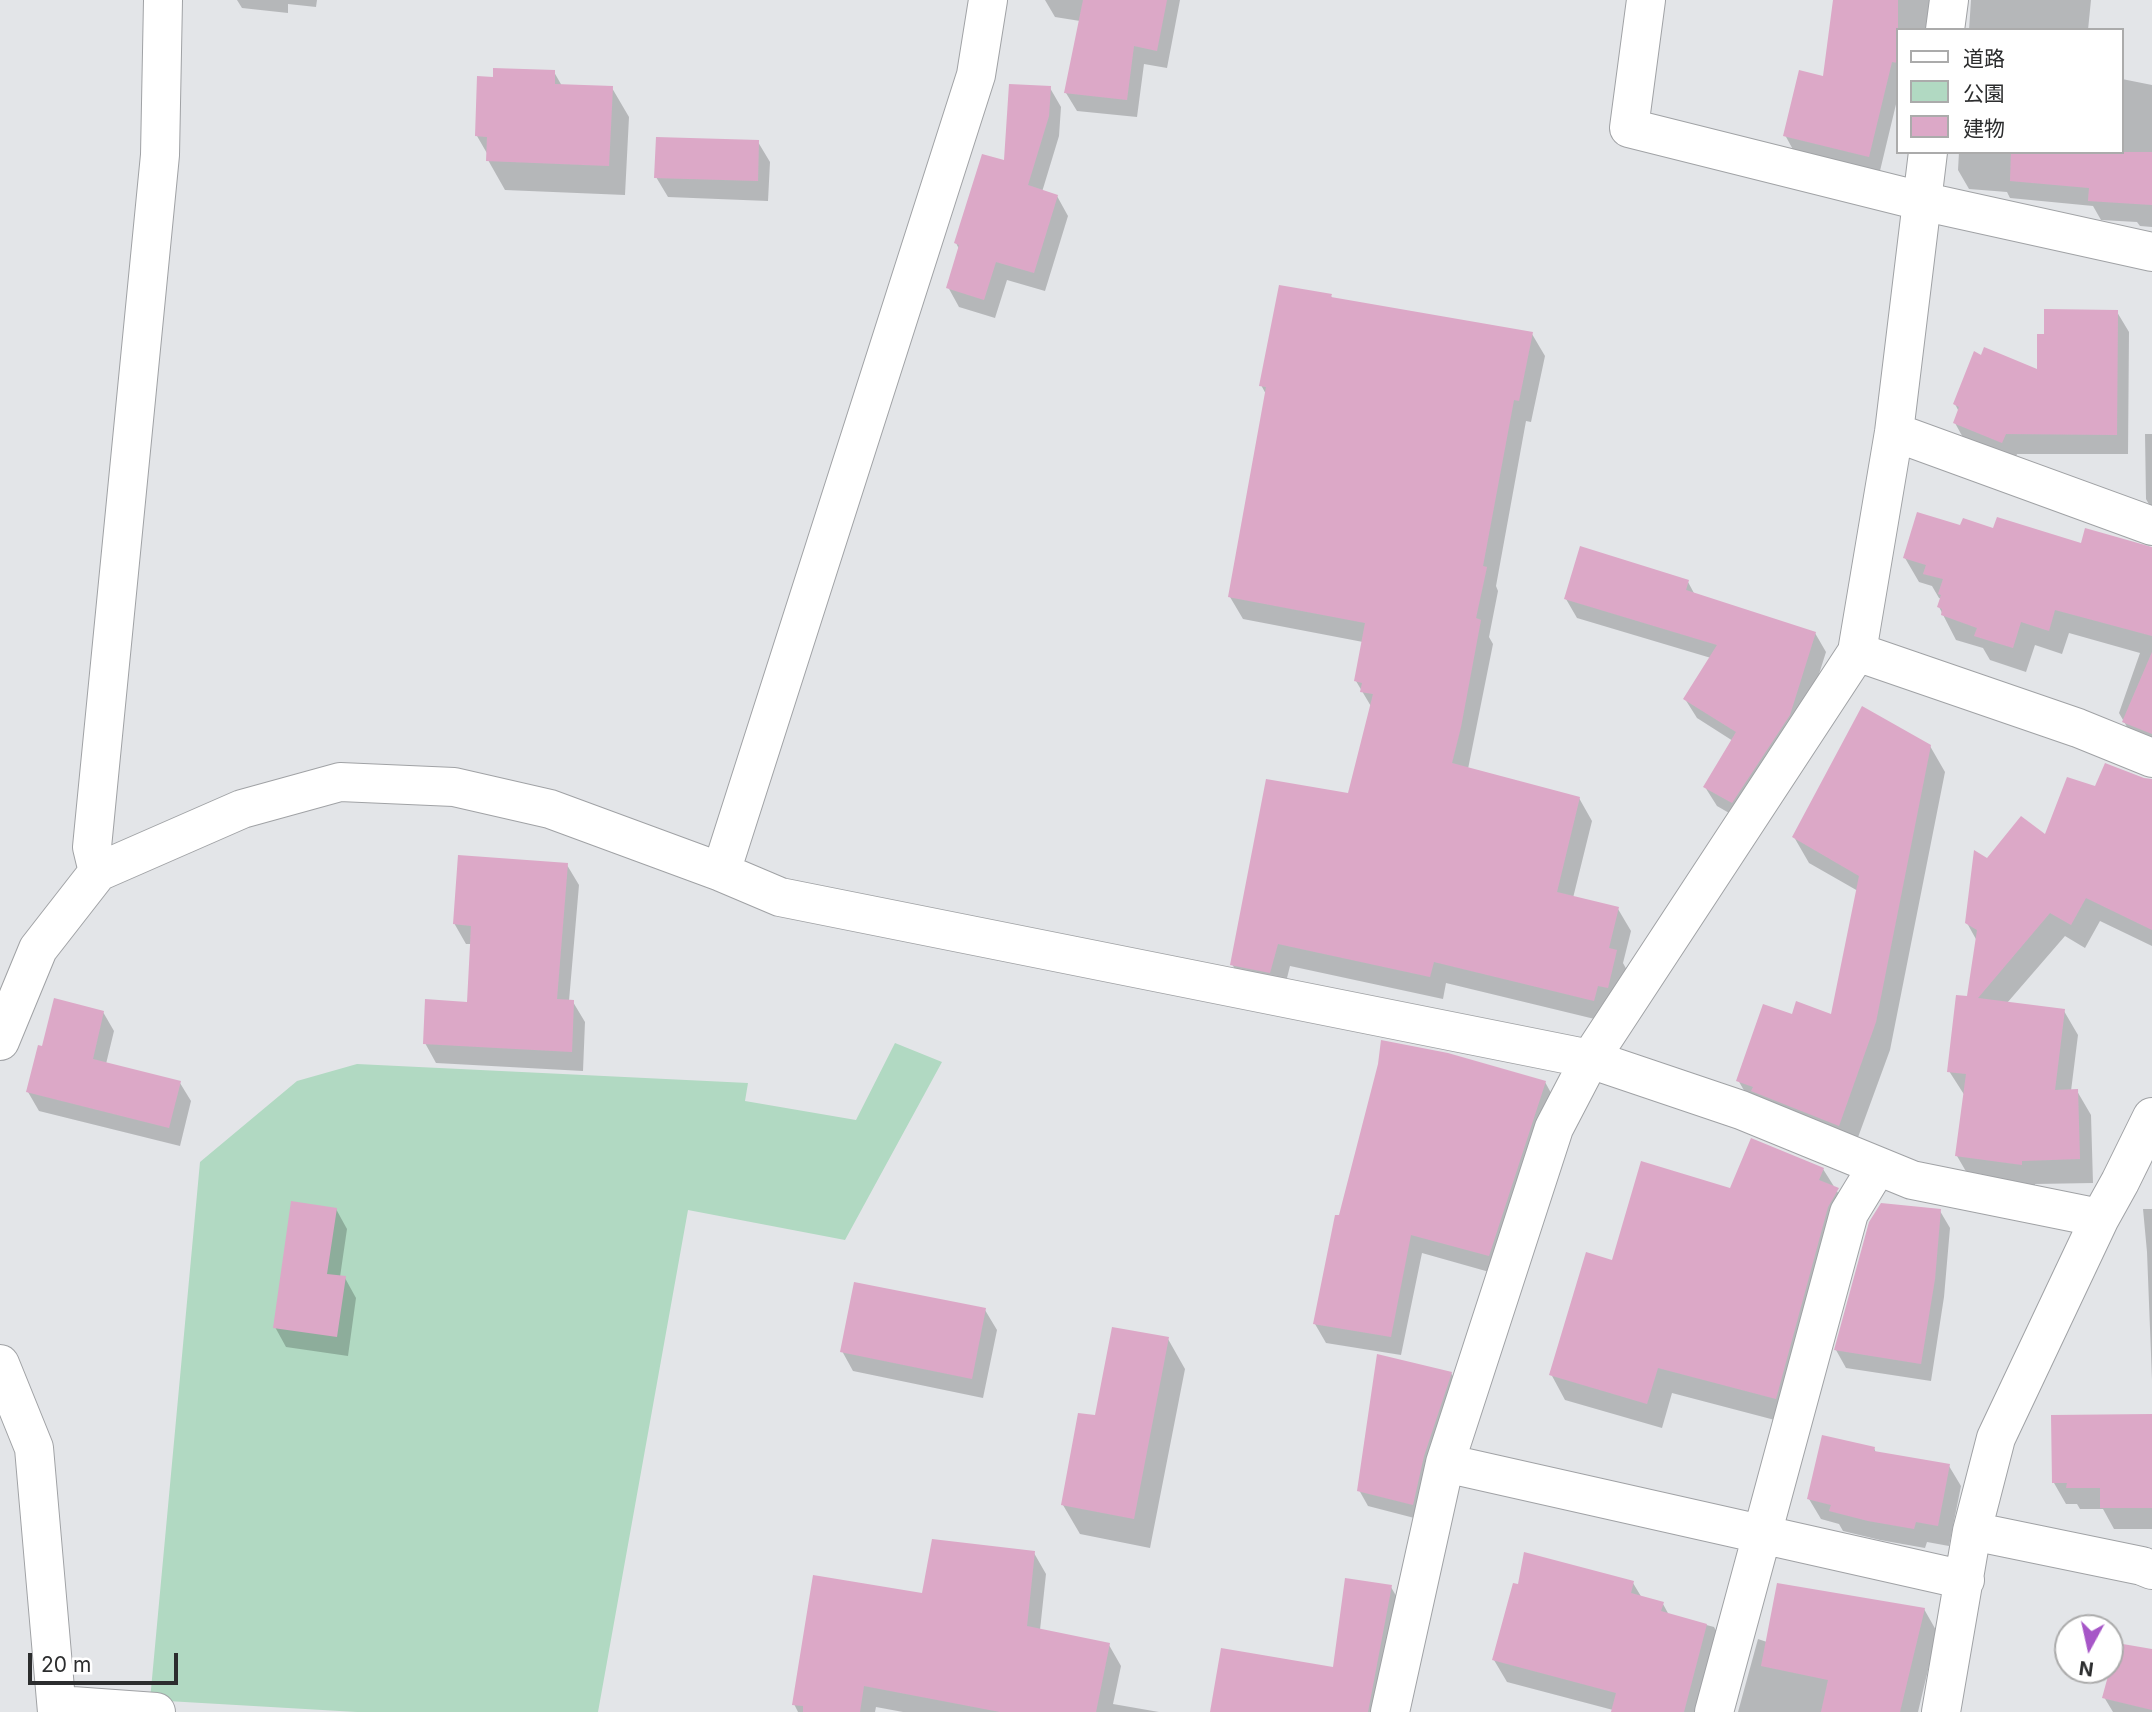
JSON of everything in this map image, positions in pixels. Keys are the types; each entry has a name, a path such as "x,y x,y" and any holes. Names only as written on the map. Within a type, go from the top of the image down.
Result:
{"street":[{"path":"98,872 92,847 160,155 163,0"},
{"path":"721,872 976,75 988,0"},
{"path":"1646,0 1629,128 1922,201 2152,252"},
{"path":"1945,28 1949,0"},
{"path":"1390,1712 1445,1463 1554,1128 1590,1059 1857,652 1894,432 1928,154"},
{"path":"1894,432 2152,526"},
{"path":"1857,652 2078,728 2152,758"},
{"path":"0,1041 38,949 98,872 242,809 340,782 454,787 550,809 721,872 780,897 1590,1059 1741,1110 1912,1180 2100,1218"},
{"path":"1941,1712 1972,1531 1996,1438 2100,1218 2136,1180 2152,1117"},
{"path":"1714,1712 1849,1213 1877,1167"},
{"path":"0,1364 17,1446 57,1709 156,1712"},
{"path":"1445,1463 1965,1580"},
{"path":"1972,1531 2152,1570"}],"green space":[{"path":"895,1043 942,1062 845,1240 688,1210 598,1712 357,1712 150,1700 200,1162 297,1081 357,1064 748,1083 745,1101 856,1120"}],"building":[{"path":"1083,0 1167,0 1157,51 1134,46 1127,100 1064,93"},
{"path":"1833,0 1898,0 1896,63 1892,62 1869,157 1783,136 1799,70 1823,76"},
{"path":"493,68 555,70 555,84 613,86 609,166 486,161 487,137 475,136 477,76 493,77"},
{"path":"1009,84 1051,86 1049,116 1028,185 1058,195 1034,273 996,262 984,300 946,288 959,245 954,243 982,154 1004,160"},
{"path":"656,137 759,140 758,181 654,178"},
{"path":"2152,152 2152,205 2088,201 2089,188 2010,181 2011,154"},
{"path":"1279,285 1332,294 1331,297 1533,332 1519,401 1514,400 1483,566 1487,567 1476,618 1481,620 1452,763 1580,797 1557,892 1619,907 1609,948 1617,950 1608,988 1598,986 1594,1001 1434,962 1430,977 1278,944 1270,973 1230,965 1266,779 1348,793 1373,694 1360,692 1362,683 1354,681 1365,623 1228,597 1266,387 1259,386"},
{"path":"2044,309 2118,310 2117,435 2006,434 2002,443 1953,423 1959,407 1953,404 1974,351 1981,355 1984,347 2037,369 2037,334 2044,334"},
{"path":"1917,512 1960,525 1963,518 1993,528 1997,517 2081,543 2085,528 2152,547 2152,636 2055,610 2049,631 2021,622 2013,648 1974,636 1977,628 1941,615 1942,609 1937,607 1943,579 1923,574 1926,565 1903,558"},
{"path":"1580,546 1689,580 1686,590 1816,632 1790,715 1732,803 1703,787 1736,732 1683,699 1717,645 1564,599"},
{"path":"2152,652 2152,734 2122,722"},
{"path":"1862,706 1931,745 1876,1022 1839,1126 1751,1091 1753,1087 1736,1081 1763,1004 1792,1014 1796,1001 1831,1014 1859,876 1792,837"},
{"path":"2105,763 2152,779 2152,930 2086,898 2071,925 2050,913 1978,998 2065,1009 2055,1090 2078,1089 2080,1159 2022,1161 2022,1165 1955,1156 1966,1074 1947,1072 1956,995 1967,996 1977,930 1965,923 1974,850 1987,858 2021,816 2045,834 2067,777 2095,786"},
{"path":"458,855 568,863 557,999 574,1000 572,1052 423,1044 425,999 467,1002 471,926 453,924"},
{"path":"54,998 104,1011 93,1059 181,1081 169,1128 26,1092 38,1045 42,1046"},
{"path":"1381,1040 1448,1053 1546,1081 1489,1256 1411,1235 1391,1337 1313,1324 1335,1215 1339,1215 1378,1064"},
{"path":"1751,1138 1824,1168 1819,1180 1839,1188 1828,1207 1776,1399 1658,1368 1647,1404 1549,1375 1586,1252 1612,1260 1641,1161 1730,1188"},
{"path":"291,1201 337,1208 327,1274 346,1276 337,1337 273,1328"},
{"path":"1881,1203 1941,1209 1935,1279 1921,1364 1834,1350 1869,1222"},
{"path":"854,1282 986,1308 972,1379 840,1352"},
{"path":"1112,1327 1169,1337 1134,1519 1061,1505 1078,1413 1095,1415"},
{"path":"1377,1354 1452,1372 1424,1456 1413,1505 1357,1491"},
{"path":"2152,1414 2152,1508 2100,1508 2100,1488 2066,1488 2067,1483 2052,1483 2051,1415"},
{"path":"1822,1435 1875,1447 1874,1451 1950,1464 1938,1526 1916,1522 1914,1529 1868,1521 1829,1511 1831,1505 1807,1499"},
{"path":"932,1539 1035,1551 1027,1626 1110,1643 1096,1712 1000,1712 864,1686 860,1712 803,1712 803,1706 792,1705 813,1575 922,1593"},
{"path":"1524,1552 1634,1581 1631,1593 1664,1602 1661,1611 1707,1624 1684,1712 1611,1712 1616,1693 1492,1660 1513,1583 1518,1584"},
{"path":"1345,1578 1392,1585 1368,1712 1210,1712 1221,1648 1333,1667"},
{"path":"1777,1583 1925,1608 1900,1712 1821,1712 1828,1680 1761,1666"},
{"path":"2124,1644 2152,1649 2152,1710 2102,1698 2106,1684 2124,1684"}]}
